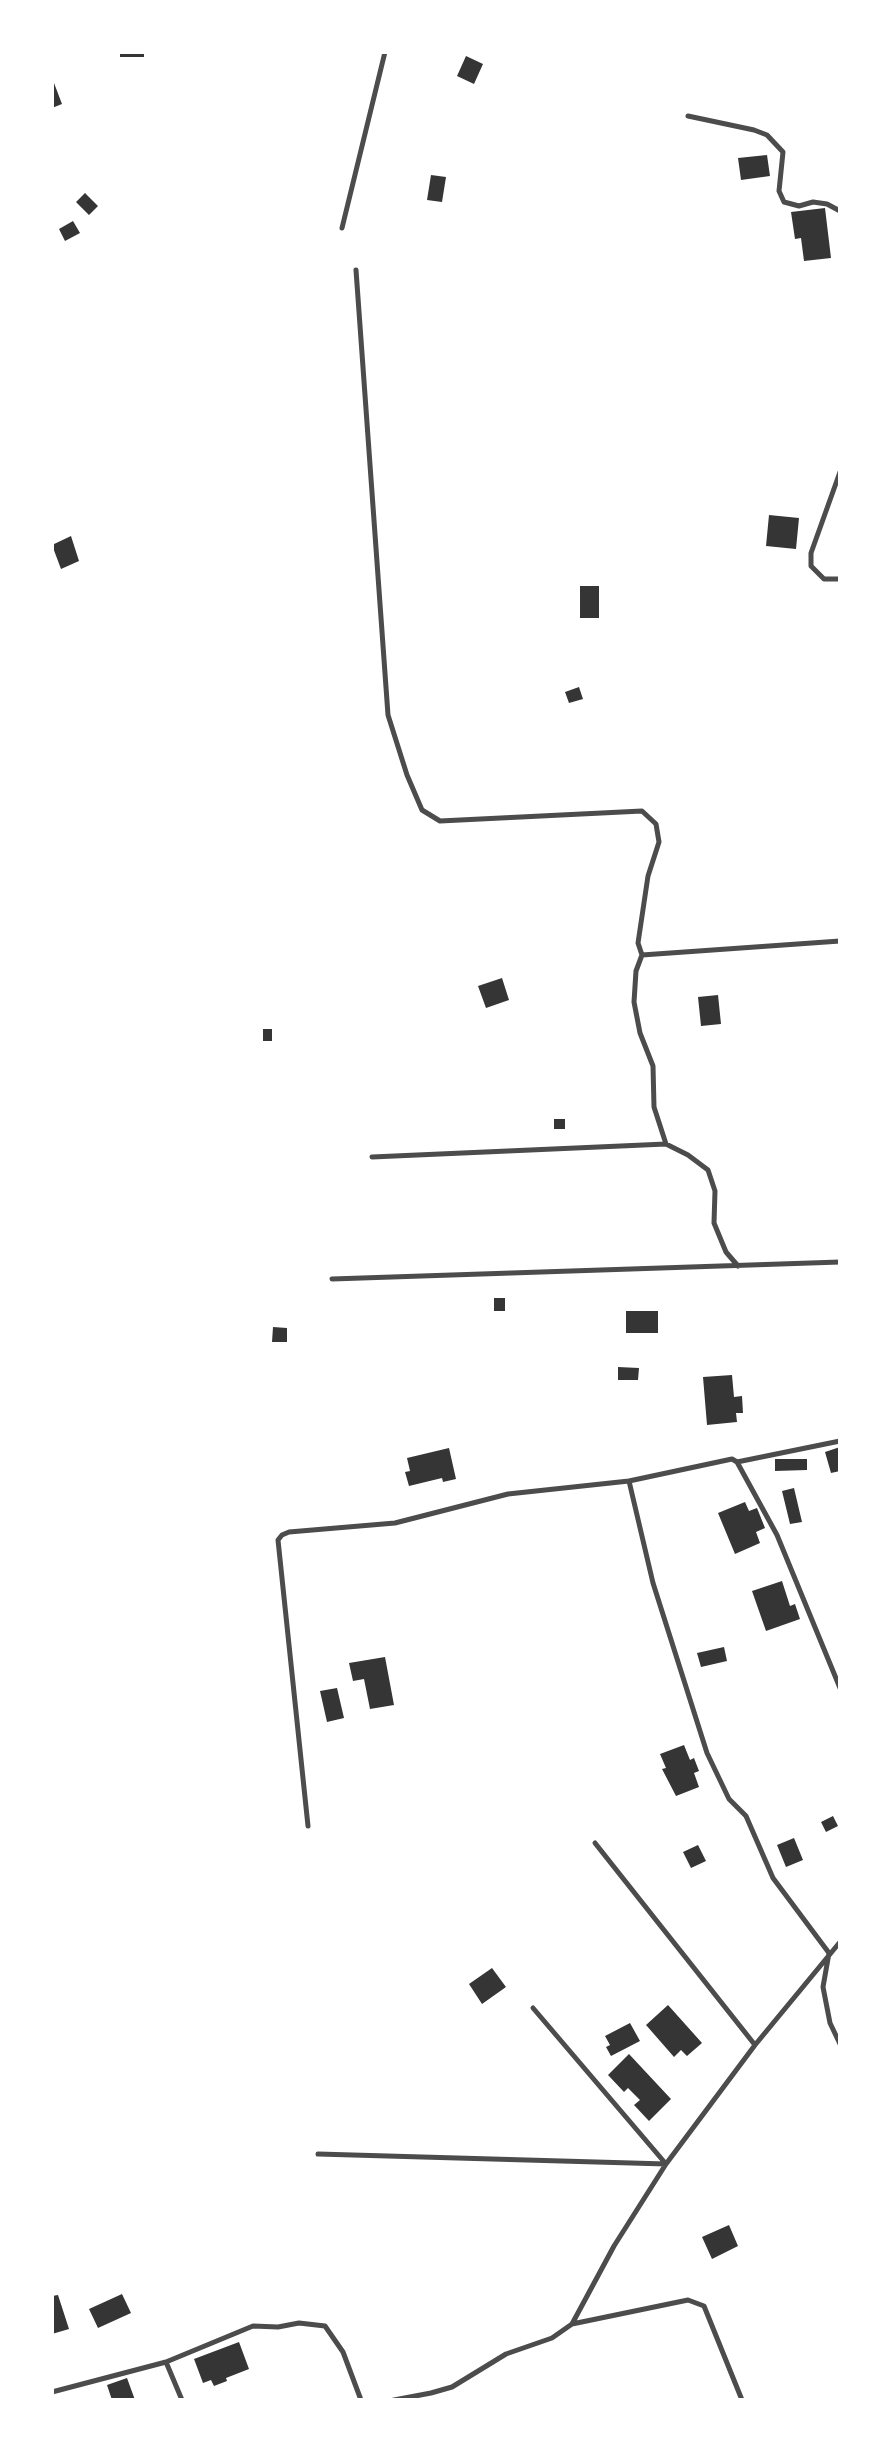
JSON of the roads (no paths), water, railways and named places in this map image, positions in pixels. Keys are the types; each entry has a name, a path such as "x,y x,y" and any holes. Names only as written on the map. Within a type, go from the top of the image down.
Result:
{"street":[{"path":"342,228 385,52"},
{"path":"688,116 754,130 767,135 783,152 778,191 784,202 799,206 813,202 826,204 840,211"},
{"path":"356,270 388,715 407,775 422,810 440,821 642,811 656,824 659,842 648,876 638,943 642,955 636,971 634,1002 640,1033 653,1066 654,1107 666,1144"},
{"path":"840,472 811,552 811,566 824,579 840,579"},
{"path":"642,955 840,941"},
{"path":"372,1157 666,1144 688,1155 708,1170 715,1191 714,1223 726,1252 738,1266"},
{"path":"332,1279 840,1262"},
{"path":"737,1462 840,1441"},
{"path":"308,1826 278,1540 282,1535 314,1530 395,1523 508,1494 629,1481 732,1459 737,1462 777,1535 840,1688"},
{"path":"629,1481 653,1583 707,1753 728,1799 746,1816 773,1878 829,1953 824,1987 830,2023 840,2044"},
{"path":"595,1843 755,2045"},
{"path":"572,2324 614,2246 666,2164 755,2045 840,1942"},
{"path":"533,2008 666,2164"},
{"path":"318,2154 666,2164"},
{"path":"394,2400 452,2387 506,2354 552,2338 572,2324 688,2300 704,2306 742,2400"},
{"path":"52,2392 166,2362 253,2326 278,2328 299,2323 325,2326 343,2352 361,2400"},
{"path":"166,2362 182,2400"}]}
